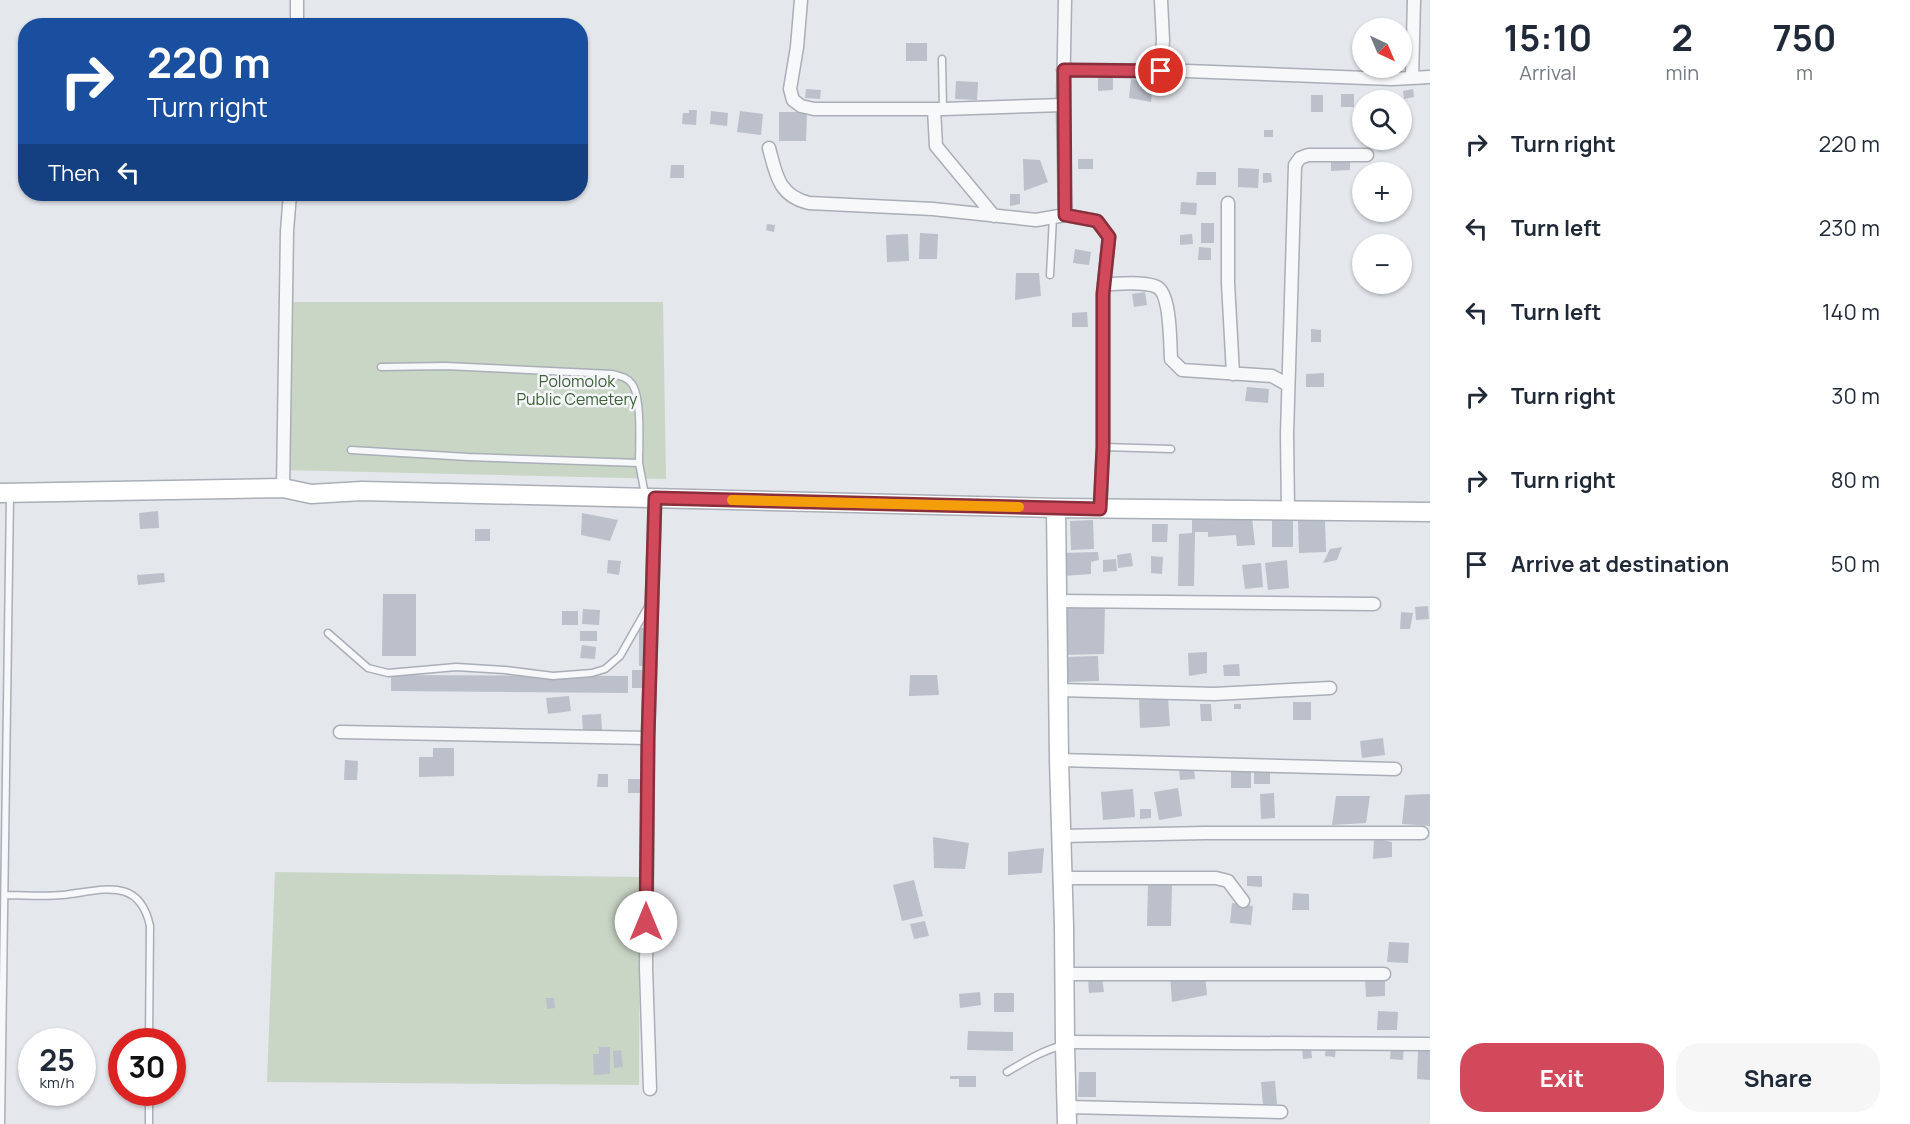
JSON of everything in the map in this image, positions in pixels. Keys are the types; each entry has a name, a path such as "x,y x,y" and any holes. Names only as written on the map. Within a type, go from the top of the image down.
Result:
{"street":[{"path":"297,0 297,18"},
{"path":"801,0 790,89 793,100 801,106 814,109 938,109 1064,105"},
{"path":"1059,216 1064,105 1065,0"},
{"path":"1161,0 1163,40 1161,71"},
{"path":"1414,0 1412,78 1430,77"},
{"path":"1064,70 1352,76"},
{"path":"938,109 936,146 994,216"},
{"path":"769,148 776,174 786,191 796,200 809,203 933,209 1036,220 1059,216 1097,221 1109,237 1103,294 1103,447 1100,509"},
{"path":"1288,510 1288,385 1295,165 1300,158 1308,155 1367,155"},
{"path":"283,488 289,201"},
{"path":"1228,203 1228,283 1233,374"},
{"path":"1105,284 1149,284 1159,287 1167,306 1171,360 1182,370 1272,376 1288,385"},
{"path":"5,493 283,488 311,494 362,491 1100,509 1430,512"},
{"path":"650,498 653,597 648,738 646,968 650,1089"},
{"path":"1056,508 1067,1115 1281,1112"},
{"path":"1058,602 1374,604"},
{"path":"1059,690 1214,694 1329,688"},
{"path":"340,732 648,738"},
{"path":"1059,760 1395,769"},
{"path":"1062,836 1205,833 1422,833"},
{"path":"1063,878 1216,878 1228,881 1243,901"},
{"path":"1065,974 1384,974"},
{"path":"1065,1044 1430,1044"}],"lane":[{"path":"938,109 942,59"},
{"path":"1050,275 1059,216"},
{"path":"381,367 446,366 612,374 625,377 632,384 637,395 639,463 650,498"},
{"path":"1103,447 1171,449"},
{"path":"351,450 639,463"},
{"path":"1,1124 6,895 5,493"},
{"path":"328,633 368,668 388,673 456,667 553,676 592,674 605,669 620,656 653,597"},
{"path":"6,895 61,895 113,888 127,891 139,899 147,912 150,926 149,1028"},
{"path":"1007,1072 1050,1048 1065,1044"},
{"path":"149,1106 149,1124"}],"green space":[{"name":"Polomolok Public Cemetery","path":"289,302 663,302 666,479 283,470"},
{"path":"275,872 640,877 639,1085 267,1082"}],"building":[{"path":"906,43 927,43 927,61 906,61"},
{"path":"1113,76 1113,90 1098,91 1098,77"},
{"path":"1131,79 1153,82 1151,102 1129,98"},
{"path":"956,81 978,82 977,100 955,99"},
{"path":"806,89 821,90 820,99 805,98"},
{"path":"1341,94 1352,94 1352,107 1341,107"},
{"path":"1311,95 1323,95 1323,112 1311,112"},
{"path":"689,110 697,110 696,125 682,124 683,113 689,113"},
{"path":"711,111 728,113 727,126 710,124"},
{"path":"740,111 763,114 761,135 737,132"},
{"path":"779,112 807,112 806,141 779,141"},
{"path":"1264,130 1273,130 1273,137 1264,137"},
{"path":"1350,156 1350,170 1331,171 1331,157"},
{"path":"1023,159 1040,160 1048,182 1024,191"},
{"path":"1078,159 1093,159 1093,169 1078,169"},
{"path":"671,165 684,165 684,178 670,178"},
{"path":"1238,168 1259,169 1258,188 1238,187"},
{"path":"1197,172 1216,172 1216,185 1196,185"},
{"path":"1263,173 1271,173 1272,182 1263,183"},
{"path":"1010,194 1020,194 1020,204 1010,206"},
{"path":"1181,202 1197,203 1196,215 1180,214"},
{"path":"1201,223 1214,223 1214,243 1201,243"},
{"path":"767,224 775,225 774,232 766,230"},
{"path":"920,233 938,234 937,259 919,259"},
{"path":"908,234 909,261 887,262 886,235"},
{"path":"1192,234 1193,244 1180,245 1180,235"},
{"path":"1199,247 1211,248 1211,260 1198,260"},
{"path":"1075,249 1091,252 1089,265 1073,263"},
{"path":"1016,273 1039,273 1041,296 1015,300"},
{"path":"1145,292 1147,305 1134,307 1132,294"},
{"path":"1087,312 1088,327 1072,327 1072,313"},
{"path":"1311,329 1321,330 1321,342 1311,342"},
{"path":"1324,373 1324,387 1306,387 1306,374"},
{"path":"1247,387 1269,389 1268,403 1245,401"},
{"path":"158,511 159,528 140,529 139,513"},
{"path":"1233,511 1234,519 1252,517 1255,545 1237,546 1236,535 1208,537 1208,532 1195,532 1194,586 1178,586 1179,534 1192,533 1192,516"},
{"path":"582,513 618,520 610,541 581,535"},
{"path":"1272,518 1293,518 1293,547 1272,547"},
{"path":"1093,520 1094,549 1071,550 1070,521"},
{"path":"1325,520 1326,552 1299,553 1298,521"},
{"path":"1152,524 1168,524 1167,542 1152,542"},
{"path":"475,529 490,529 490,541 475,541"},
{"path":"1342,547 1337,560 1323,563 1330,549"},
{"path":"1098,552 1099,560 1091,562 1091,574 1063,576 1062,553"},
{"path":"1131,553 1133,566 1118,568 1117,555"},
{"path":"1151,556 1163,557 1162,574 1151,573"},
{"path":"1116,559 1117,571 1103,572 1103,560"},
{"path":"608,560 621,561 619,575 607,573"},
{"path":"1287,560 1289,588 1268,590 1265,563"},
{"path":"1261,563 1263,587 1245,589 1242,565"},
{"path":"164,573 165,582 138,585 137,575"},
{"path":"383,594 416,594 416,656 382,656"},
{"path":"1062,603 1105,603 1104,654 1064,655"},
{"path":"1428,606 1429,619 1416,620 1415,607"},
{"path":"583,609 600,610 599,625 582,624"},
{"path":"562,611 578,611 578,625 562,625"},
{"path":"1401,612 1413,613 1410,629 1400,629"},
{"path":"639,628 647,628 646,666 639,666"},
{"path":"580,631 597,631 597,641 580,641"},
{"path":"582,645 596,647 595,659 580,658"},
{"path":"1207,652 1207,673 1189,676 1188,653"},
{"path":"1098,656 1099,681 1064,682 1063,657"},
{"path":"1239,664 1240,676 1224,676 1223,665"},
{"path":"632,670 646,670 646,688 632,688"},
{"path":"391,675 628,676 628,693 391,691"},
{"path":"910,675 937,675 939,695 909,696"},
{"path":"569,696 571,711 548,714 546,698"},
{"path":"1168,698 1170,726 1140,728 1139,700"},
{"path":"1293,702 1311,702 1311,720 1293,720"},
{"path":"1200,704 1211,704 1212,721 1201,721"},
{"path":"1234,704 1241,704 1241,709 1234,709"},
{"path":"601,714 602,730 583,731 582,715"},
{"path":"1383,738 1385,755 1362,758 1360,741"},
{"path":"433,748 454,748 454,776 419,777 419,757 433,757"},
{"path":"345,760 358,761 357,780 344,780"},
{"path":"1194,768 1195,779 1180,780 1179,769"},
{"path":"1254,768 1270,768 1270,784 1254,784"},
{"path":"1231,769 1251,769 1251,788 1231,788"},
{"path":"598,774 608,774 608,787 597,787"},
{"path":"628,779 646,779 646,793 628,793"},
{"path":"1178,788 1182,816 1159,820 1154,792"},
{"path":"1133,789 1135,817 1103,820 1101,792"},
{"path":"1274,793 1275,818 1261,819 1260,794"},
{"path":"1430,794 1430,826 1402,824 1405,795"},
{"path":"1336,796 1370,796 1366,823 1332,825"},
{"path":"1140,809 1151,809 1151,818 1140,819"},
{"path":"933,837 969,843 965,869 934,868"},
{"path":"1374,838 1392,842 1392,857 1373,859"},
{"path":"1044,848 1042,873 1008,875 1008,852"},
{"path":"1247,876 1262,876 1262,887 1247,886"},
{"path":"914,880 923,916 902,921 893,885"},
{"path":"1148,884 1172,885 1171,926 1147,926"},
{"path":"1293,893 1309,894 1309,910 1292,910"},
{"path":"634,901 635,913 622,914 621,902"},
{"path":"1232,903 1253,906 1251,925 1230,923"},
{"path":"925,921 929,936 914,939 910,924"},
{"path":"1389,942 1409,943 1408,963 1387,962"},
{"path":"1170,975 1205,975 1207,995 1172,1002"},
{"path":"1385,977 1385,996 1366,997 1365,978"},
{"path":"1102,978 1104,992 1089,993 1088,979"},
{"path":"980,992 981,1005 960,1008 959,994"},
{"path":"994,993 1014,993 1014,1012 994,1012"},
{"path":"546,998 554,998 555,1008 547,1009"},
{"path":"1378,1011 1398,1012 1397,1030 1377,1030"},
{"path":"968,1031 1013,1032 1013,1051 967,1050"},
{"path":"1326,1044 1336,1045 1335,1057 1325,1056"},
{"path":"1391,1045 1404,1046 1403,1060 1390,1059"},
{"path":"599,1047 610,1047 610,1074 594,1075 593,1054 599,1054"},
{"path":"1311,1047 1312,1058 1303,1059 1302,1048"},
{"path":"1418,1049 1430,1050 1430,1080 1417,1079"},
{"path":"621,1050 623,1067 614,1068 613,1051"},
{"path":"1079,1072 1096,1072 1096,1097 1078,1097"},
{"path":"950,1076 976,1076 976,1087 959,1087 959,1079 950,1079"},
{"path":"1275,1081 1277,1104 1263,1105 1261,1082"}],"slow traffic":[{"path":"732,500 1019,507"}],"route":[{"path":"646,922 648,738 655,498 1100,509 1103,447 1103,294 1109,237 1097,221 1065,215 1064,70 1161,71"}]}
